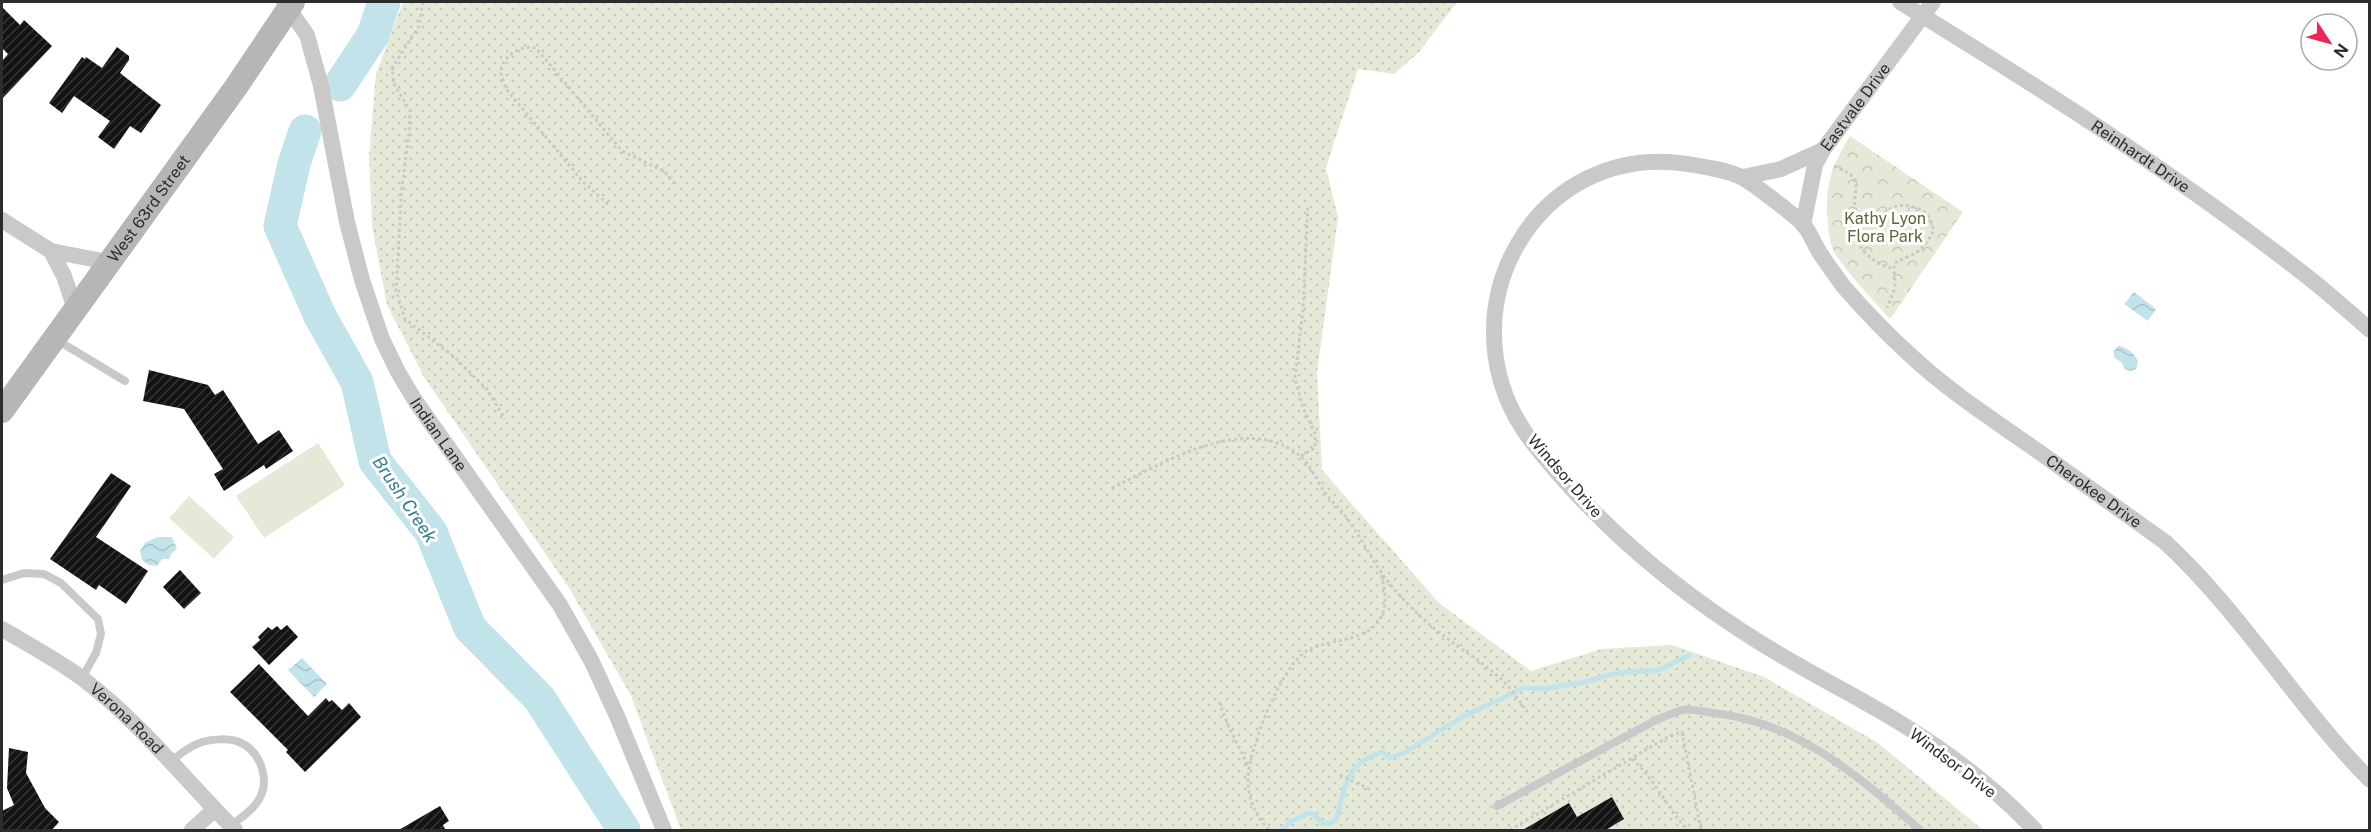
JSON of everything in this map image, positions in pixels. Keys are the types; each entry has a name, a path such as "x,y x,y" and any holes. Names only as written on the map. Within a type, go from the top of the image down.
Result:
{"main road":[{"name":"West 63rd Street","path":"5,400 54,339 229,97 288,4"}],"street":[{"name":"Reinhardt Drive","path":"1900,2 1996,60 2111,135 2236,222 2302,272 2370,330"},
{"name":"Eastvale Drive","path":"1803,225 1815,165 1823,150 1933,2"},
{"name":"Indian Lane","path":"288,4 308,35 321,86 347,222 362,279 382,339 416,402 560,605 591,660 664,831"},
{"path":"1743,177 1780,169 1823,150"},
{"name":"Windsor Drive","path":"1803,225 1743,177 1722,171 1682,163 1649,162 1616,168 1590,178 1566,192 1533,222 1519,241 1504,270 1493,323 1493,348 1499,382 1511,409 1531,441 1599,517 1661,573 1737,628 1932,743 1978,778 2035,831"},
{"path":"2,220 51,251 108,262"},
{"name":"Cherokee Drive","path":"1803,225 1845,287 1911,356 1978,410 2165,542 2192,567 2317,722 2370,780"},
{"path":"51,251 64,276 75,309"},
{"name":"Verona Road","path":"2,629 82,678 136,725 233,828"},
{"path":"192,831 214,810"}],"lane":[{"path":"54,339 125,381"},
{"path":"2,580 24,573 44,574 61,583 98,619 101,634 96,653 82,678"},
{"path":"1497,806 1656,720 1684,710 1721,714 1766,724 1802,740 1847,770 1920,831"},
{"path":"170,762 204,741 239,742 251,751 260,762 264,777 263,790 259,801 233,828"}],"path":[{"path":"423,2 419,26 392,68 394,84 410,111 396,290 405,319 453,356 486,388 505,419"},
{"path":"608,204 584,183 506,89 501,73 507,59 519,48 527,46 536,48 622,151 664,171 675,184"},
{"path":"1834,166 1844,170 1856,181 1855,209 1867,219 1876,220 1901,205 1922,211 1929,217 1934,230 1927,244 1919,252 1898,260 1894,269 1895,288 1884,312"},
{"path":"1301,456 1315,448 1315,433 1303,408 1295,378 1303,310 1308,204"},
{"path":"1860,214 1853,219 1852,227 1861,249 1879,264 1894,269"},
{"path":"1112,488 1205,445 1234,440 1262,439 1284,446 1301,456 1326,494 1344,514 1379,570 1416,613 1489,668 1507,685 1527,712"},
{"path":"1269,830 1255,814 1248,779 1255,745 1269,709 1290,666 1307,650 1360,635 1376,624 1384,610 1386,592 1379,570"},
{"path":"1219,702 1250,770"},
{"path":"1510,831 1682,732 1701,831"},
{"path":"1632,759 1645,770 1662,799 1688,831"},
{"path":"1340,775 1371,790"}],"green space":[{"path":"403,2 1457,2 1419,52 1394,74 1358,69 1326,168 1338,217 1317,373 1322,470 1439,603 1531,671 1601,649 1672,645 1764,677 1878,743 1983,830 681,830 631,696 571,591 424,377 387,305 372,226 369,156 376,74"},
{"name":"Kathy Lyon Flora Park","path":"1850,136 1963,212 1890,319 1842,263 1830,240 1827,211 1828,188 1838,158"},
{"path":"318,443 345,485 264,538 236,496"},
{"path":"189,496 234,537 214,559 169,518"}],"water":[{"path":"2134,292 2156,309 2148,321 2124,304"},
{"path":"2118,346 2134,355 2138,361 2136,369 2130,371 2125,369 2122,363 2114,357 2114,351"},
{"path":"157,537 172,537 177,549 169,559 162,559 157,566 149,565 142,560 140,551 145,543"},
{"path":"302,658 327,684 314,697 288,670"}],"building":[{"path":"2,7 20,25 24,20 52,46 2,99 2,61 8,54 2,48"},
{"path":"117,47 129,56 129,60 120,73 161,105 141,133 130,126 114,149 98,137 110,121 74,96 62,113 49,103 82,57 85,59 86,57 102,68"},
{"path":"149,370 208,385 215,395 223,390 258,444 279,430 293,451 266,469 264,465 224,491 214,474 223,469 184,409 143,401"},
{"path":"111,473 131,486 96,537 148,571 126,604 99,585 96,590 50,559"},
{"path":"180,570 201,593 184,609 163,587"},
{"path":"287,625 298,637 269,665 252,647 260,640 258,637 268,627 272,630 277,626 281,630"},
{"path":"259,664 308,716 326,698 329,702 332,700 342,710 349,703 361,717 305,772 286,752 288,750 230,692"},
{"path":"9,748 28,752 26,773 45,808 59,822 51,831 2,831 2,811 14,805 7,788"},
{"path":"1612,797 1624,819 1604,831 1521,831 1569,803 1577,817"},
{"path":"440,806 449,821 443,825 446,831 397,831"}],"waterway":[{"name":"Brush Creek","path":"340,85 373,35 384,2"},
{"name":"Brush Creek","path":"305,131 294,164 280,226 320,316 357,382 375,461 431,532 470,628 539,698 624,830"},
{"path":"1282,830 1290,822 1309,813 1315,815 1322,823 1336,820 1345,786 1354,769 1361,762 1383,752 1389,758 1404,753 1462,717 1524,688 1544,689 1580,683 1617,673 1659,670 1690,655"}]}
